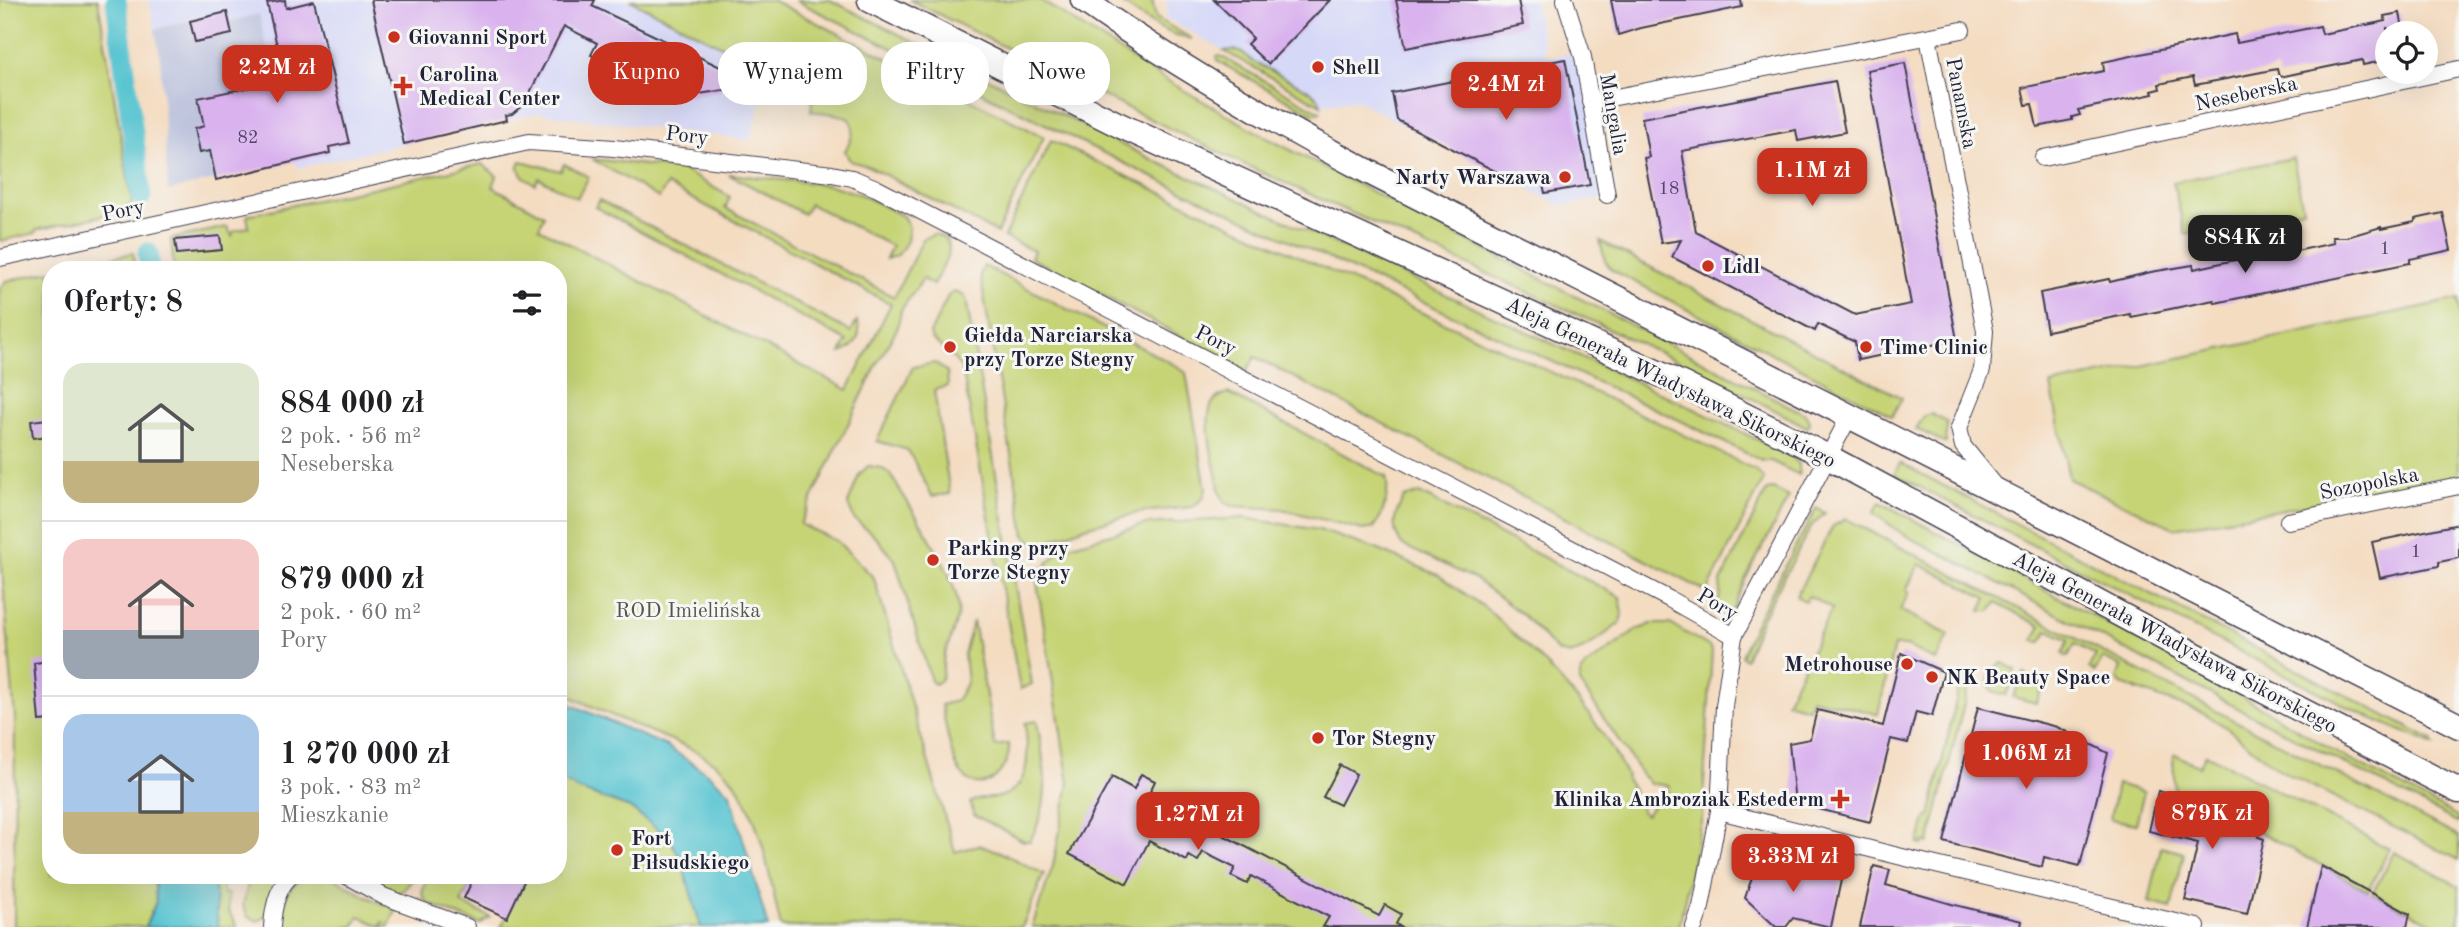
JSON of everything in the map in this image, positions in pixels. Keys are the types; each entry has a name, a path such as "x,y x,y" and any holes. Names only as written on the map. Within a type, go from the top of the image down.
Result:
{"main road":[{"name":"Aleja Generała Władysława Sikorskiego","path":"870,0 1117,124 1686,386 1828,457 2227,672 2459,790"},
{"path":"1083,0 1157,51 1268,118 1849,417 2459,726"}],"street":[{"name":"Mangalia","path":"1565,0 1583,57 1607,195"},
{"path":"1928,37 1962,30"},
{"name":"Panamska","path":"1590,102 1928,37 1985,331 1982,369 1960,422 1960,438 1969,456 2005,496"},
{"name":"Neseberska","path":"2043,158 2459,69"},
{"name":"Pory","path":"0,258 529,142 614,148 852,178 876,188 1669,599 1734,636 1724,706 1719,811 1694,927"},
{"path":"1734,636 1849,417"},
{"name":"Sozopolska","path":"2288,521 2459,486"},
{"path":"1719,811 1845,844 2197,927"},
{"path":"272,927 277,898 284,884"},
{"path":"361,884 383,896 467,927"}],"shaded area":[{"path":"149,0 516,0 578,33 596,0 630,0 718,44 718,105 760,105 750,140 538,113 297,168 278,82 274,83 229,22 226,12 155,29"},
{"path":"1167,0 1534,0 1546,58 1578,52 1605,198 1561,206 1356,100 1321,105 1166,18"},
{"path":"227,12 229,22 259,14 275,82 243,173 168,191 160,56 155,29"}],"green space":[{"path":"0,0 98,0 132,204 119,212 36,230 36,233 0,241"},
{"path":"630,0 772,0 855,42 718,42"},
{"path":"795,0 830,0 915,42 881,43"},
{"path":"910,0 1040,0 1106,42 1003,42 1003,46"},
{"path":"1117,0 1152,0 1156,18 1192,39 1162,29"},
{"path":"1110,44 1271,140 1805,414 1810,421 1809,426 1673,359 1217,151 1110,99"},
{"path":"867,48 881,55 881,105 980,105 1044,137 997,233 868,166 850,161 845,151 851,139 852,123 841,115 811,111 812,105 867,105"},
{"path":"1236,50 1309,90 1319,99 1321,105 1224,51"},
{"path":"1217,56 1320,112 1313,114 1217,61"},
{"path":"989,79 1003,86 1003,103 989,96"},
{"path":"1007,105 1042,105 1153,160 1682,403 1791,456 1799,464 1799,475 1771,461 1762,461 1675,418 1148,175"},
{"path":"1051,140 1755,470 1764,479 1707,592 1255,357 1247,371 1031,258 1034,251 1004,237"},
{"path":"2293,158 2303,209 2185,234 2173,182"},
{"name":"ROD Imielińska","path":"592,159 681,169 730,197 725,208 894,297 923,239 934,234 948,242 948,255 933,285 923,279 901,310 898,327 878,362 800,524 837,541 874,578 955,852 979,845 1000,852 1044,874 1022,927 781,927 755,821 730,777 708,758 682,744 567,694 567,261 173,261 171,239 227,227 232,236 234,231 249,227 248,215 482,164 497,176 493,187 544,215 539,228 848,390 891,304 667,185 659,198"},
{"path":"521,161 561,171 564,164 589,177 577,198 539,178 535,184 523,176 518,168"},
{"path":"728,174 830,185 862,195 903,216 909,227 907,241 898,255 886,259 892,246 810,204 804,214"},
{"path":"599,200 851,332 857,321 859,331 856,340 850,348 841,353 847,341 595,207"},
{"path":"1600,241 1902,398 1892,416 1612,270 1605,261"},
{"path":"133,253 134,261 94,261"},
{"path":"984,266 1186,373 1206,489 1203,498 1193,507 1141,512 1085,527 1042,544 1032,542 1025,535 980,274"},
{"path":"42,273 42,884 155,884 156,902 145,927 14,927 15,719 0,548 0,288 6,281"},
{"path":"954,292 966,299 1032,684 1020,689 964,378 960,366 930,334 948,296"},
{"path":"2459,299 2459,479 2174,528 2069,479 2051,385"},
{"path":"935,363 947,372 948,386 934,390 950,494 932,496 908,450 877,441 913,367"},
{"path":"1228,393 1386,477 1385,503 1374,528 1363,530 1282,509 1232,506 1224,501 1213,461 1208,425 1212,403"},
{"path":"1931,414 1947,422 1946,443 1916,429 1924,416"},
{"path":"1900,463 2432,740 2434,745 2362,714 1894,474"},
{"path":"868,466 881,468 890,474 933,543 952,583 958,614 944,656 941,679 935,684 931,681 895,560 875,536 854,519 848,504 859,475"},
{"path":"1773,489 1789,497 1733,608 1725,613 1712,612 1719,599 1721,582 1767,490"},
{"path":"1419,493 1620,597 1620,623 1588,647 1570,655 1558,652 1524,616 1475,579 1402,545 1396,533 1396,516 1404,498"},
{"path":"1880,502 2227,687 2337,753 2459,817 2459,823 1901,533 1874,513"},
{"path":"1816,508 1825,513 1812,525 1761,620 1745,659 1741,656 1755,624"},
{"path":"1244,518 1319,530 1379,550 1438,575 1488,610 1550,668 1582,706 1611,747 1633,789 1634,798 1639,800 1643,814 1646,815 1658,798 1666,802 1669,786 1650,783 1642,775 1580,683 1580,675 1586,666 1637,630 1651,624 1670,624 1710,647 1712,651 1702,816 1679,927 1032,927 1053,866 1069,783 1036,576 1062,548 1146,524"},
{"path":"1846,519 2459,837 2459,860 2280,770 2226,727 2200,712 2121,684 2117,678 2121,667 2103,658 2095,672 2089,668 2096,655 2075,644 2068,656 2065,656 2063,653 2069,640 2048,630 2040,643 2034,640 2041,626 1996,603 1991,611 1981,611 1987,598 1919,564 1900,610 1949,635 1936,661 1907,646 1894,646 1878,714 1811,698 1808,708 1786,702 1832,609 1809,596 1805,601 1796,596 1833,526"},
{"path":"973,621 995,746 1009,744 1008,754 1000,772 986,783 978,784 969,781 957,767 941,705 956,701 967,682 964,654"},
{"path":"2002,663 2016,670 2006,695 1992,691 1988,683 1991,671"},
{"path":"2024,674 2044,685 2036,703 2013,697"},
{"path":"1971,676 1929,843 1918,844 1927,817 1930,817 1960,682"},
{"path":"1037,721 1045,796 1030,841 1024,841 974,815 970,803 1002,796 1019,784 1026,766 1025,723"},
{"path":"2175,754 2199,767 2206,754 2389,849 2368,891 2225,813 2175,795"},
{"path":"567,783 630,808 670,839 681,860 701,927 501,927 522,884 567,884"},
{"path":"2117,784 2144,792 2136,824 2110,819"},
{"path":"2161,847 2184,853 2171,908 2149,902"},
{"path":"2394,852 2459,886 2459,927 2440,927 2372,894"},
{"path":"214,884 222,884 223,893 228,894 228,910 237,927 218,927"},
{"path":"248,884 279,884 266,916 258,921 248,917 243,905"},
{"path":"294,884 344,884 397,909 388,927 382,927 384,921 380,926 359,916 353,927 281,927 285,901"},
{"path":"375,884 409,884 403,891 394,894"},
{"path":"425,884 470,884 461,903 490,917 480,924 427,903 422,893"}],"water":[{"path":"567,703 666,746 707,773 730,793 768,927 701,927 681,860 670,839 630,808 567,783"},
{"path":"155,884 214,884 218,927 145,927 156,902"}],"building":[{"path":"285,0 286,8 314,1 349,143 329,147 330,153 216,180 210,151 199,153 194,129 204,126 198,98 285,80 267,3"},
{"path":"371,0 595,0 592,6 668,42 595,42 564,26 524,104 512,114 506,115 507,120 404,144"},
{"path":"1214,0 1330,0 1268,64 1247,44 1253,38"},
{"path":"1396,0 1518,0 1523,25 1406,48"},
{"path":"1611,0 1741,0 1742,7 1618,35"},
{"path":"227,12 232,34 195,42 190,21"},
{"path":"2400,13 2402,21 2386,21 2384,16"},
{"path":"2375,23 2375,62 2363,65 2362,60 2279,77 2277,69 2195,85 2193,77 2159,84 2160,89 2152,91 2153,94 2078,110 2080,115 2072,117 2072,120 2037,127 2032,104 2026,105 2022,88 2104,71 2103,62 2235,34 2237,43 2320,26 2322,34"},
{"path":"704,59 718,66 718,91 704,93"},
{"path":"1565,59 1590,185 1545,193 1541,174 1512,180 1397,120 1392,93"},
{"path":"1905,63 1957,340 1858,360 1855,342 1818,324 1815,331 1672,257 1681,240 1661,243 1644,158 1649,157 1642,118 1835,81 1845,132 1798,141 1796,130 1682,151 1696,232 1855,315 1911,304 1867,70"},
{"path":"2443,213 2451,250 2410,259 2410,263 2215,303 2214,300 2131,317 2130,314 2047,331 2040,293 2193,265 2194,269 2276,251 2277,255 2334,243 2332,237 2347,237"},
{"path":"220,236 222,250 177,254 175,240"},
{"path":"42,420 42,437 33,438 31,421"},
{"path":"2459,524 2459,558 2439,562 2439,566 2380,578 2372,542"},
{"path":"1901,653 1944,672 1932,716 1916,712 1908,743 1891,739 1870,822 1795,803 1789,743 1810,739 1817,710 1883,726"},
{"path":"42,662 42,721 39,721 34,663"},
{"path":"1978,707 2057,727 2108,753 2080,866 2044,857 2042,867 1944,842"},
{"path":"1340,765 1356,774 1340,805 1323,797"},
{"path":"1141,774 1155,781 1148,796 1379,916 1385,905 1401,914 1396,924 1401,927 1323,927 1329,917 1251,876 1247,884 1231,876 1235,868 1203,852 1198,861 1189,856 1187,861 1149,841 1127,884 1069,854 1112,777 1134,789"},
{"path":"2158,791 2209,805 2208,809 2225,813 2260,832 2258,837 2264,839 2247,914 2185,900 2198,843 2149,831"},
{"path":"1759,858 1841,880 1831,927 1793,918 1786,927 1776,927 1745,898"},
{"path":"1874,866 1890,870 1886,885 2022,921 2021,927 1860,927"},
{"path":"2321,866 2410,914 2407,927 2307,927"},
{"path":"471,884 523,884 507,918 464,898"}],"waterway":[{"path":"116,0 141,196"},
{"path":"148,253 149,261"}],"place":[{"name":"Giovanni Sport","path":"394,37"},
{"name":"Shell","path":"1318,67"},
{"name":"Carolina Medical Center","path":"403,86"},
{"name":"Narty Warszawa","path":"1565,177"},
{"name":"Lidl","path":"1708,266"},
{"name":"Giełda Narciarska przy Torze Stegny","path":"950,347"},
{"name":"Time Clinic","path":"1866,347"},
{"name":"Parking przy Torze Stegny","path":"933,560"},
{"name":"Metrohouse","path":"1907,664"},
{"name":"NK Beauty Space","path":"1932,677"},
{"name":"Tor Stegny","path":"1318,738"},
{"name":"Klinika Ambroziak Estederm","path":"1840,799"},
{"name":"Fort Piłsudskiego","path":"617,850"}]}
